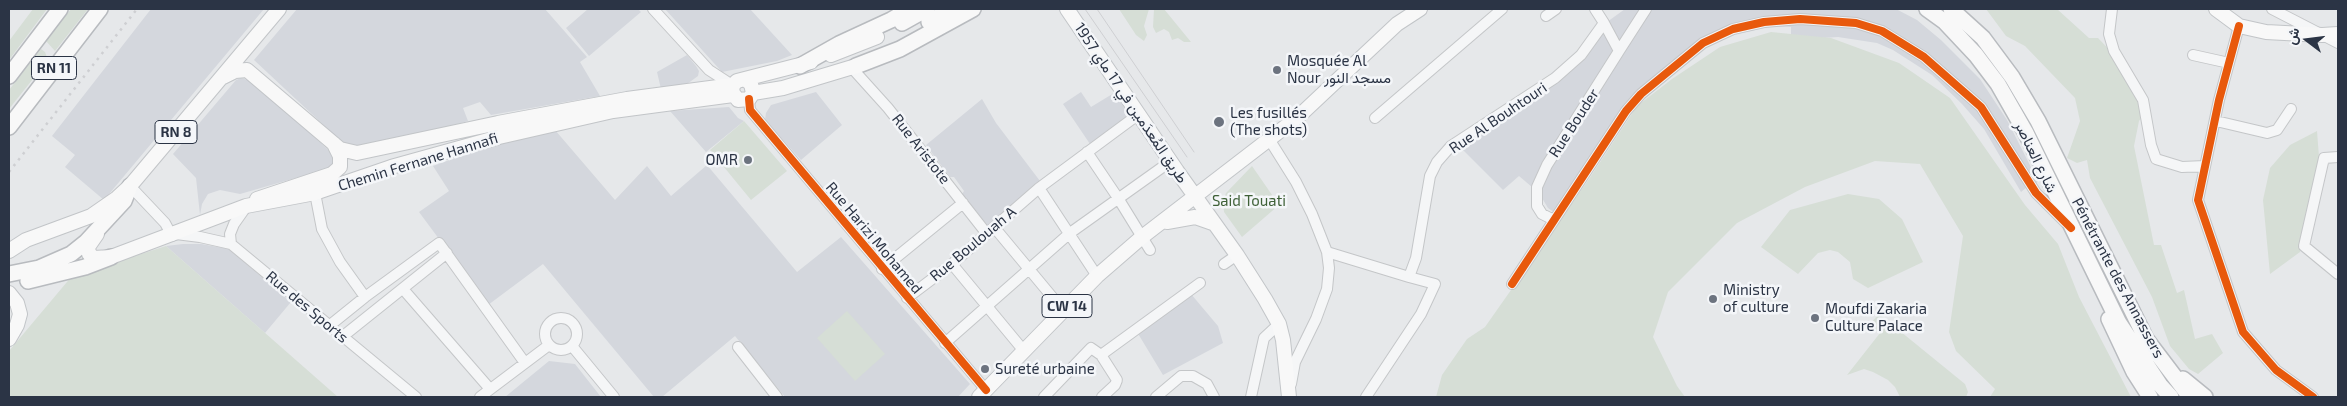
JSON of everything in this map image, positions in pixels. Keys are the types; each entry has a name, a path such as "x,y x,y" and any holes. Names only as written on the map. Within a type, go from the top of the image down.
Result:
{"highway":[{"path":"9,76 60,9"},
{"name":"RN 11","path":"9,126 100,9"},
{"path":"800,66 910,9"},
{"path":"877,37 927,9"},
{"path":"853,67 868,52 952,9"},
{"path":"853,67 900,49 973,9"},
{"name":"شارع العناصر","path":"1927,9 1952,29 1976,55 1998,84 2026,133 2119,323 2160,385 2171,397"},
{"name":"Pénétrante des Annassers","path":"1951,9 1983,38 2012,77 2038,121 2132,313 2160,359 2190,397"},
{"path":"9,274 39,268 63,259 80,248 124,201 130,186"},
{"path":"9,283 57,274 111,257"},
{"path":"2095,277 2117,339 2134,372 2150,397"},
{"path":"2160,359 2205,397"}],"main road":[{"name":"RN 8","path":"9,251 26,240 64,227 97,212 130,186 279,9"},
{"name":"طريق المُعدَمين في 17 ماي 1957","path":"1067,9 1237,255 1278,324 1283,340 1289,395"},
{"name":"CW 14","path":"982,394 1097,276 1142,237 1269,139 1352,69 1398,24 1420,9"},
{"path":"2216,9 2239,26 2266,32 2338,34"},
{"path":"736,87 800,66 877,37"},
{"path":"736,87 738,100 853,67"},
{"name":"Chemin Fernane Hannafi","path":"223,77 241,70 251,72 334,144 348,152 357,153 498,123 628,99 736,87"},
{"path":"736,87 751,84 751,96"},
{"name":"Chemin Fernane Hannafi","path":"111,257 174,235 246,206 315,193 391,167 499,137 613,111 736,87"},
{"path":"246,206 259,198 332,174 340,167 340,156 334,144"},
{"path":"1162,223 1195,217 1215,224"},
{"path":"97,230 95,238 88,247 89,254 94,258 111,257"},
{"path":"9,293 17,304 20,314 17,325 9,339"}],"street":[{"path":"653,9 710,70 736,87"},
{"path":"1375,118 1502,9"},
{"path":"1546,16 1556,9"},
{"path":"1595,9 1619,51 1646,9"},
{"path":"2112,9 2109,34 2114,51 2143,100 2151,145 2156,159 2182,167 2205,166"},
{"path":"2272,9 2338,43"},
{"path":"1512,284 1626,111 1640,94 1703,43 1733,29 1764,22 1800,19 1856,24 1882,31 1924,57 1980,107 2036,193 2071,228"},
{"name":"Rue Al Bouhtouri","path":"1409,277 1416,258 1430,176 1438,162 1451,146 1555,78 1581,55 1604,23"},
{"path":"2239,26 2219,100 2198,200 2243,332 2276,370 2313,397"},
{"name":"Rue Bouder","path":"1554,220 1542,214 1537,206 1537,187 1540,176 1619,51"},
{"path":"2193,55 2229,63"},
{"name":"Rue Aristote","path":"853,67 963,203 1029,268 1063,310"},
{"name":"Rue Harizi Mohamed","path":"751,96 750,110 945,343 982,394"},
{"path":"2216,121 2267,133 2277,130 2291,109"},
{"name":"Rue Boulouah A","path":"907,298 952,264 1039,188 1139,114"},
{"path":"1269,139 1296,182 1327,252 1329,268 1327,289 1316,319 1295,362 1289,395"},
{"path":"1087,152 1150,250"},
{"path":"2338,157 2324,158 2304,246 2338,274"},
{"path":"945,343 1070,233 1171,161"},
{"path":"130,186 174,235 200,237 231,244 230,234 239,214 246,206"},
{"path":"1039,188 1097,276"},
{"path":"315,193 322,229 340,262 365,297"},
{"path":"882,269 963,203"},
{"path":"329,326 437,243 443,245 525,363"},
{"name":"Rue des Sports","path":"231,244 416,397"},
{"path":"1327,252 1435,284 1421,314 1366,397"},
{"path":"342,337 447,253"},
{"path":"1224,264 1237,255"},
{"path":"952,264 1024,351"},
{"path":"1101,355 1200,283"},
{"path":"402,289 490,389"},
{"path":"568,319 576,328 577,336 572,346 562,350 550,345 545,337 547,326 554,320 568,319"},
{"path":"1250,397 1264,338 1278,324"},
{"path":"480,397 550,345"},
{"path":"572,346 614,397"},
{"path":"738,347 777,397"},
{"path":"1044,397 1091,348 1101,355 1116,380 1115,385 1102,397"},
{"path":"1156,397 1181,376 1193,376 1207,384 1214,397"}],"shaded area":[{"path":"151,9 264,9 104,200 65,167 75,155 52,136"},
{"path":"297,9 545,9 587,57 580,62 600,96 491,115 480,102 463,108 468,121 400,141 358,147 345,145 254,60"},
{"path":"588,9 638,9 641,12 589,56 566,28"},
{"path":"665,9 750,9 792,55 777,61 722,72"},
{"path":"1625,9 1896,9 1917,20 1941,40 1980,79 2007,120 2038,181 2034,186 2027,187 2021,192 1984,129 1962,104 1932,75 1893,50 1877,43 1838,37 1791,40 1791,27 1774,26 1713,42 1697,52 1640,98 1559,216 1548,208 1539,193 1519,176 1503,190 1458,145 1551,86 1607,22"},
{"path":"687,55 699,71 698,76 687,84 661,89 657,72"},
{"path":"241,78 254,82 335,156 334,167 240,194 220,190 208,194 202,204 200,215 196,178 173,154 236,80"},
{"path":"816,92 842,125 801,160 765,120 766,113 771,105"},
{"path":"1081,92 1091,107 1114,93 1131,116 1090,144 1063,104"},
{"path":"982,99 996,123 1040,181 989,227 962,194 964,191 954,177 950,177 926,145"},
{"path":"729,107 738,118 744,121 706,152 670,111"},
{"path":"555,130 615,200 647,166 671,196 707,165 797,272 841,237 970,384 958,397 785,397 735,336 662,397 654,397 543,264 488,305 419,212 449,191 433,166 504,140"},
{"path":"201,244 229,249 291,302 265,333 166,246"},
{"path":"1191,294 1218,326 1223,343 1163,375 1137,332"},
{"path":"549,361 575,364 601,397 505,397"}],"green space":[{"path":"33,9 47,9 9,60 9,41"},
{"path":"71,9 88,9 55,51 46,41"},
{"path":"1119,9 1149,9 1144,26 1147,35 1144,41 1136,35"},
{"path":"1154,9 1164,9 1191,42 1184,42 1178,38 1172,40 1169,32 1164,29 1156,33 1153,27"},
{"path":"1986,9 2057,9 2089,38 2098,38 2124,65 2146,111 2139,121 2134,146 2154,245 2161,245 2177,293 2184,290 2195,339 2212,334 2223,353 2198,374 2189,369 2170,346 2152,297 2090,178 2087,160 2077,163 2067,158 2080,121 2075,98 2025,46 2006,36"},
{"path":"1771,32 1831,38 1899,63 1950,98 2025,205 2058,244 2079,297 2131,397 1990,397 1995,389 1956,351 1949,332 1963,236 1920,164 1875,161 1805,187 1737,223 1668,292 1653,337 1677,386 1685,397 1436,397 1442,375 1467,339 1485,327 1589,179 1637,106 1672,79 1720,47"},
{"path":"41,49 45,52 48,60 9,109 9,90"},
{"name":"OMR","path":"744,121 787,171 751,200 710,150"},
{"path":"2317,131 2319,157 2300,252 2270,274 2263,200 2270,168 2290,145"},
{"name":"Said Touati","path":"1252,166 1279,205 1242,237 1224,212 1223,201 1226,193"},
{"path":"1848,194 1879,199 1902,219 1923,262 1868,288 1853,279 1850,262 1838,252 1830,250 1818,253 1798,274 1761,247 1790,210"},
{"path":"166,246 338,397 9,397 9,351 72,276"},
{"path":"847,311 885,354 855,381 817,338"},
{"path":"1879,314 1965,384 1968,392 1966,397 1900,397 1895,387 1888,380 1873,372 1864,369 1847,375 1880,333 1870,324"}],"tram line":[{"path":"1085,9 1187,157"},
{"path":"1097,9 1194,152"}],"railway":[{"path":"9,172 137,9"}],"cycle path":[{"path":"1512,284 1626,111 1641,94 1703,43 1733,29 1764,22 1800,19 1856,23 1882,31 1924,57 1981,107 2036,193 2071,228"},
{"path":"2239,26 2219,100 2198,200 2243,332 2276,370 2313,397"},
{"path":"749,99 750,110 986,390"}],"place":[{"name":"Mosquée Al Nour مسجد النور","path":"1277,70"},
{"name":"Les fusillés (The shots)","path":"1219,122"},
{"name":"OMR","path":"748,160"},
{"name":"Ministry of culture","path":"1713,299"},
{"name":"Moufdi Zakaria Culture Palace","path":"1815,318"},
{"name":"Sureté urbaine","path":"985,369"}]}
